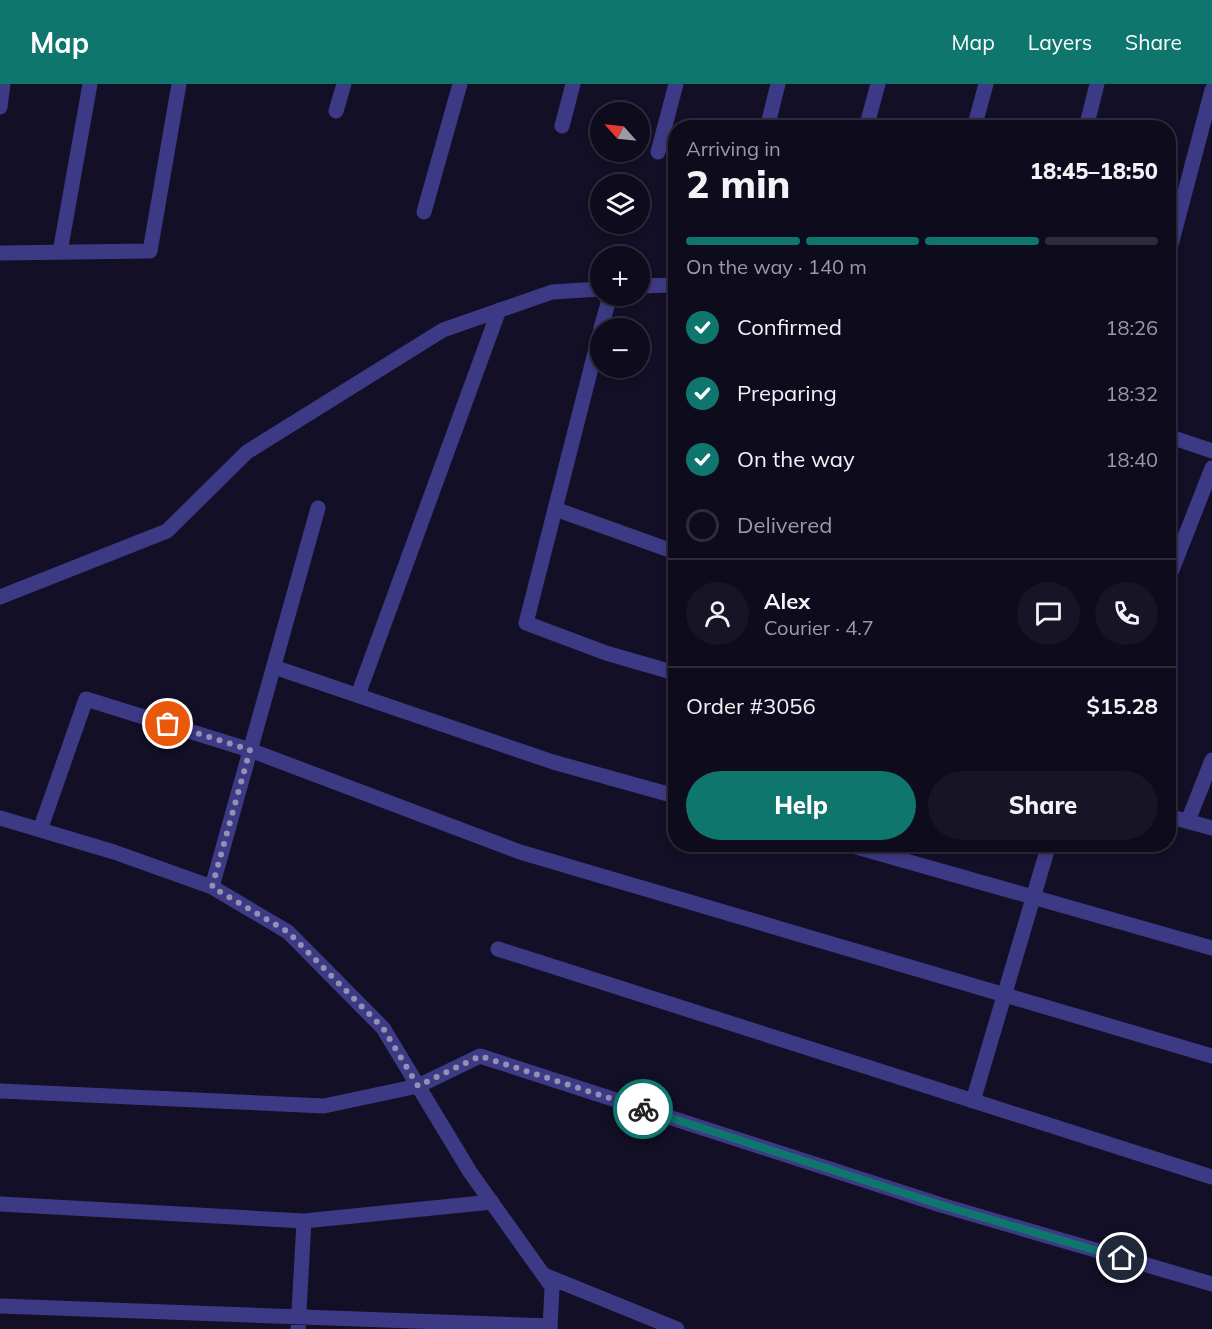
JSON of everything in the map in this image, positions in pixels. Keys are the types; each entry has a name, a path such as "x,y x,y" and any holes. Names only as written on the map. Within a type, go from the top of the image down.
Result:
{"street":[{"path":"0,107 3,84"},
{"path":"60,252 90,84"},
{"path":"0,253 150,251 179,84"},
{"path":"336,111 344,84"},
{"path":"424,212 460,84"},
{"path":"562,126 573,84"},
{"path":"658,152 676,84"},
{"path":"769,120 778,84"},
{"path":"868,120 878,84"},
{"path":"976,120 986,84"},
{"path":"1088,120 1097,84"},
{"path":"1176,226 1212,90"},
{"path":"650,286 668,285"},
{"path":"0,597 167,531 247,452 443,330 552,292 590,290"},
{"path":"358,695 499,310"},
{"path":"590,372 526,623 606,653 668,671"},
{"path":"1176,438 1212,451"},
{"path":"1176,560 1212,468"},
{"path":"212,887 318,508"},
{"path":"555,509 668,549"},
{"path":"274,667 553,762 668,794"},
{"path":"40,830 86,699 250,750 520,852 1212,1056"},
{"path":"1188,821 1212,760"},
{"path":"0,818 114,852 212,887 288,932 383,1028 470,1172 552,1287 550,1327 299,1323 0,1306"},
{"path":"1176,818 1212,828"},
{"path":"874,852 1212,948"},
{"path":"973,1101 1047,852"},
{"path":"498,949 1212,1177"},
{"path":"0,1091 324,1106 418,1086 480,1056 941,1205 1212,1284"},
{"path":"0,1204 304,1221 492,1202"},
{"path":"299,1323 304,1221"},
{"path":"544,1275 677,1329"}],"way so far":[{"path":"168,724 250,750 212,887 288,932 383,1028 418,1086 480,1056 643,1109"}],"route":[{"path":"643,1109 941,1205 1122,1258"}]}
